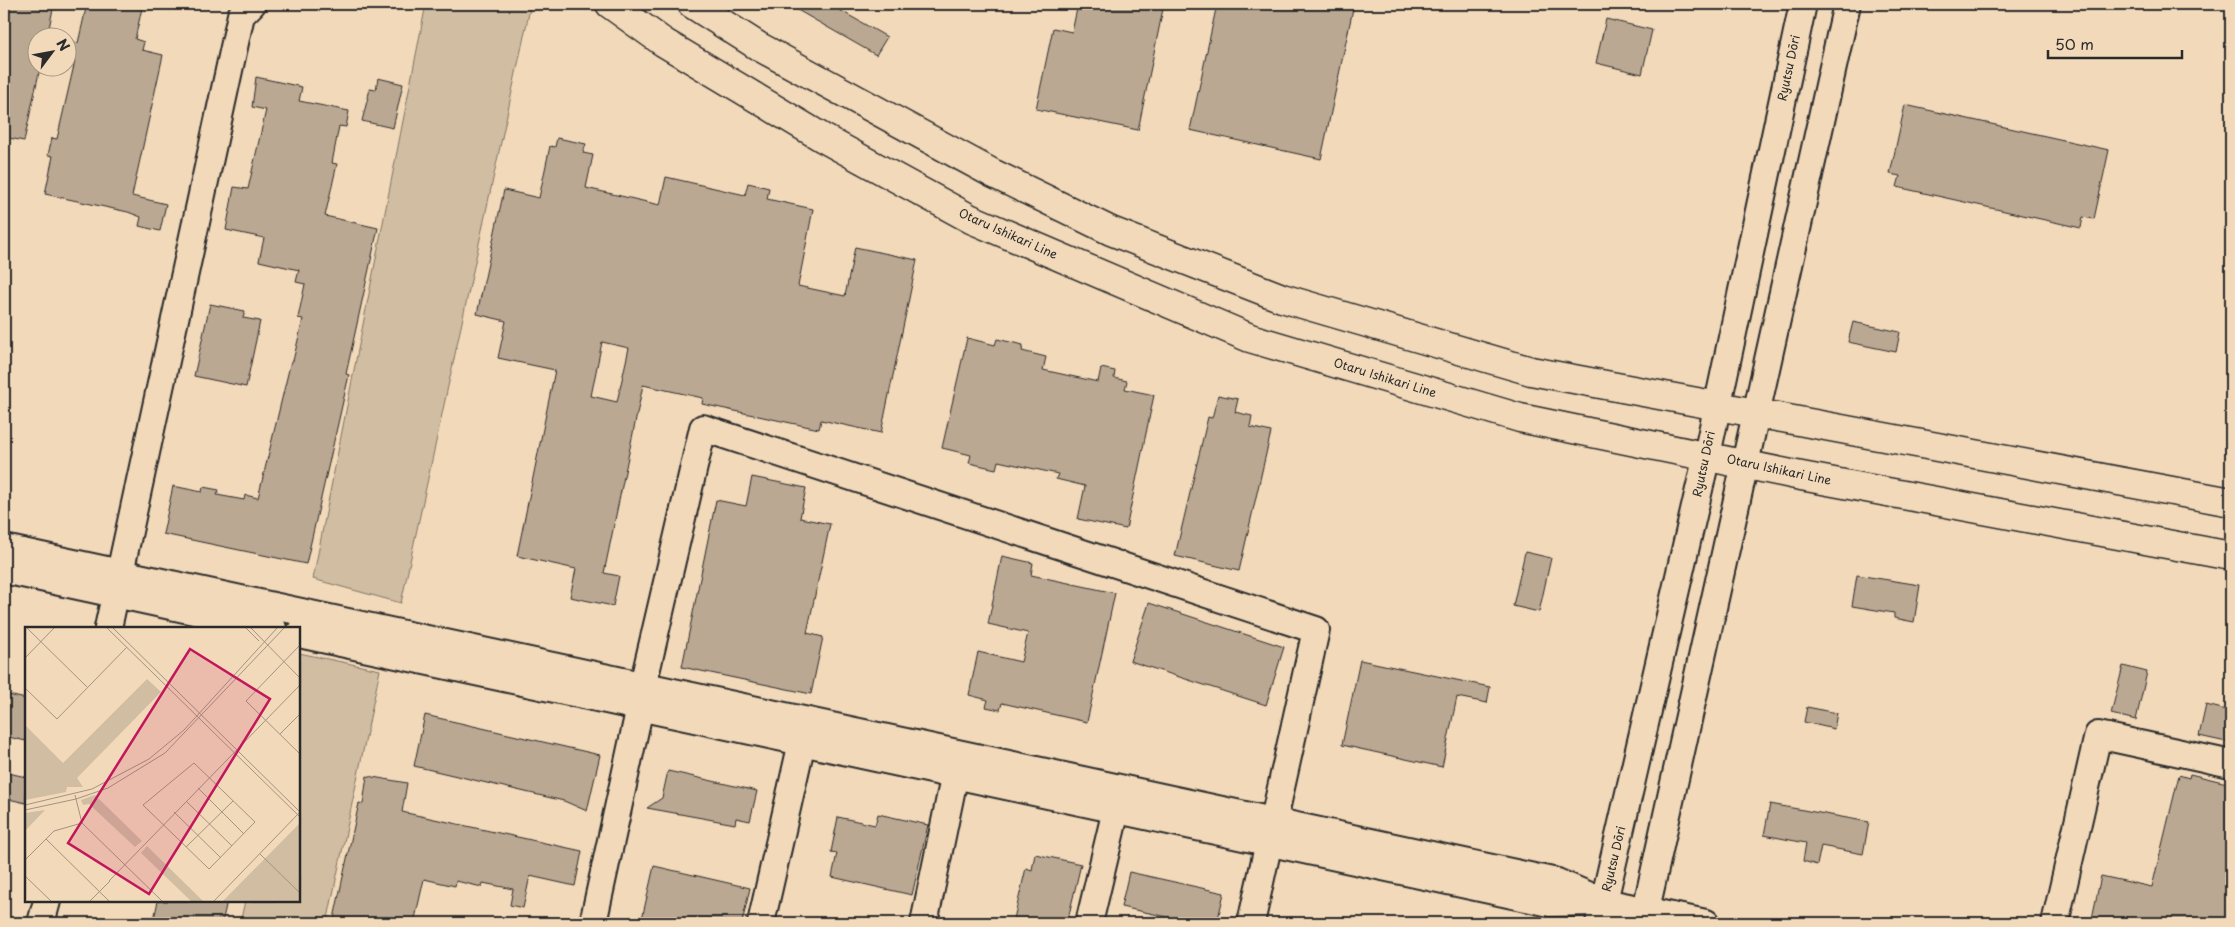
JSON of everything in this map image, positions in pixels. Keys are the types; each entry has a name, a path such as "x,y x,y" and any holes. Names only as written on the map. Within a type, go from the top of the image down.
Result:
{"main road":[{"name":"Otaru Ishikari Line","path":"610,4 688,58 824,138 971,219 1250,338 1520,418 2231,556"},
{"path":"692,4 758,46 994,174 1111,230 1282,298 1531,371 2231,502"}],"street":[{"name":"Ryutsu Dōri","path":"1601,913 1707,455 1803,4"},
{"path":"1645,917 1847,4"},
{"path":"108,627 241,8"},
{"path":"593,923 641,696 703,428 1316,630 1251,923"},
{"path":"4,548 118,584 269,627"},
{"path":"4,570 118,584 1271,832 1557,882 1601,913 1706,923"},
{"path":"300,634 641,696"},
{"path":"761,923 803,731"},
{"path":"2054,923 2098,735 2231,764"},
{"path":"924,923 957,764"},
{"path":"1089,923 1119,799"},
{"path":"41,923 46,902"}],"shaded area":[{"path":"426,4 531,4 401,603 313,579"},
{"path":"300,653 380,670 327,923 240,923 245,902 300,902"}],"building":[{"path":"4,4 54,4 49,28 28,28 28,78 38,78 24,141 4,137"},
{"path":"87,4 121,4 142,8 135,39 144,42 142,50 163,55 132,196 166,204 160,231 139,226 141,217 128,212 45,194 53,156 48,155 52,138 57,139 71,78 78,78 78,43"},
{"path":"787,4 829,4 887,37 876,55"},
{"path":"1078,4 1164,4 1138,130 1036,109 1053,28 1072,32"},
{"path":"1217,4 1354,4 1321,159 1190,130"},
{"path":"1606,19 1652,30 1642,74 1596,63"},
{"path":"256,77 302,87 299,101 349,111 346,127 339,126 332,163 337,164 325,216 378,228 346,374 349,375 306,564 163,534 173,486 202,492 203,487 219,490 217,495 244,500 245,495 258,498 303,319 298,318 305,284 296,282 299,270 259,261 264,238 226,230 234,187 248,189 266,110 252,107"},
{"path":"378,78 403,84 393,128 362,121 370,89 376,90"},
{"path":"1905,105 2109,150 2094,219 2083,217 2081,228 1897,187 1900,176 1890,174"},
{"path":"557,138 586,144 583,153 593,155 586,188 660,205 666,177 745,195 748,183 769,188 767,199 813,209 798,286 845,296 855,247 917,260 881,433 821,420 819,429 702,404 703,398 643,385 604,573 619,576 613,606 570,597 576,569 517,556 555,370 498,358 506,321 477,314 504,190 539,198 550,146 555,147","holes":["602,342 629,348 617,402 591,396"]},
{"path":"210,304 245,311 243,318 260,321 246,387 194,376"},
{"path":"1853,322 1900,332 1896,352 1848,342"},
{"path":"967,338 995,345 997,339 1023,345 1022,351 1046,357 1043,370 1098,382 1101,368 1115,371 1114,378 1127,381 1125,389 1154,395 1126,529 1078,519 1085,486 1056,479 1058,474 998,461 996,469 969,463 971,455 942,448"},
{"path":"1218,395 1238,399 1235,412 1252,416 1250,427 1271,432 1239,571 1175,556 1208,417 1212,418"},
{"path":"752,477 806,488 800,518 830,524 807,633 823,637 811,694 682,667 716,500 746,506"},
{"path":"1525,552 1551,558 1539,612 1513,606"},
{"path":"1002,556 1033,563 1031,575 1115,593 1087,722 1002,703 1000,710 986,707 988,700 969,695 978,652 1021,662 1028,633 988,624"},
{"path":"1857,575 1920,585 1914,622 1894,618 1894,613 1852,606"},
{"path":"1149,603 1284,647 1266,705 1130,661"},
{"path":"1360,660 1490,687 1487,703 1457,697 1442,767 1342,745"},
{"path":"2123,666 2147,672 2136,720 2111,714"},
{"path":"4,694 25,699 25,741 4,736"},
{"path":"2206,705 2231,711 2231,743 2199,736"},
{"path":"1807,707 1837,713 1834,729 1804,722"},
{"path":"425,715 600,755 587,811 564,801 414,766"},
{"path":"668,771 757,791 750,821 736,818 735,824 647,808 662,798"},
{"path":"4,772 25,777 25,803 4,798"},
{"path":"2190,774 2231,784 2231,923 2091,923 2101,876 2152,887 2179,775 2189,778"},
{"path":"367,776 407,783 402,812 582,851 575,886 530,876 523,908 510,905 513,889 483,883 482,887 456,881 455,886 424,879 414,923 333,923 359,803 363,804"},
{"path":"1770,804 1869,822 1863,854 1821,846 1817,865 1803,861 1806,843 1764,835"},
{"path":"878,814 928,825 912,895 832,877 837,853 831,852 838,817 875,825"},
{"path":"1035,854 1081,864 1067,923 1013,923 1026,868 1032,870"},
{"path":"654,866 750,888 742,923 641,923"},
{"path":"1129,872 1224,893 1217,923 1196,923 1121,907"},
{"path":"158,902 227,902 222,923 153,923"}]}
